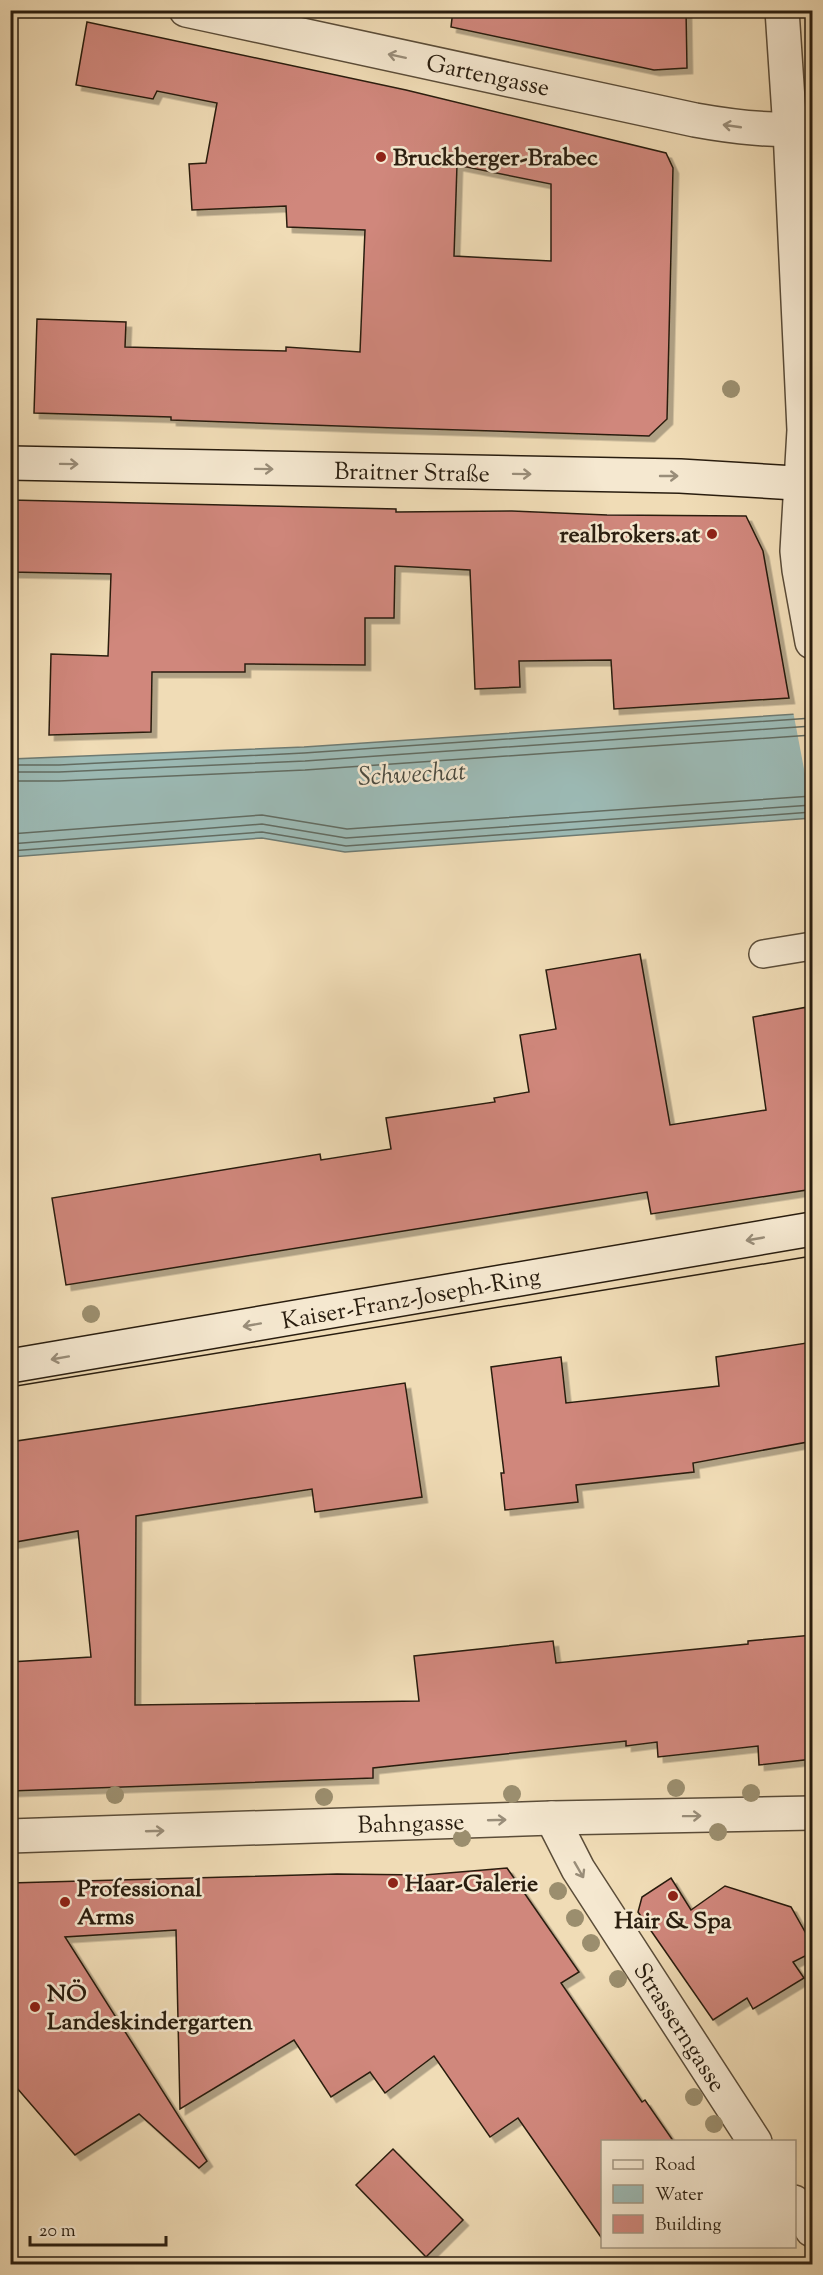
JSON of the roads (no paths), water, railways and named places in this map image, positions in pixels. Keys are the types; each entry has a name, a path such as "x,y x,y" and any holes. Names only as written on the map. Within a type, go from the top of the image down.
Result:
{"street":[{"name":"Gartengasse","path":"186,10 695,120 749,128 801,129"},
{"path":"782,10 801,129 804,430 807,484 797,551 813,642"},
{"name":"Braitner Straße","path":"10,463 680,476 807,484"},
{"name":"Kaiser-Franz-Joseph-Ring","path":"10,1366 813,1229"},
{"name":"Bahngasse","path":"10,1836 552,1818 813,1813"},
{"name":"Strasserngasse","path":"552,1818 578,1869 754,2140"},
{"path":"796,2204 813,2230"}],"lane":[{"path":"764,954 813,946"}],"water":[{"name":"Schwechat","path":"812,713 812,818 345,852 262,838 11,857 11,759 304,747"}],"tram line":[{"path":"10,1387 812,1256"}],"place":[{"name":"Bruckberger-Brabec","path":"381,157"},
{"name":"realbrokers.at","path":"712,534"},
{"name":"Haar-Galerie","path":"393,1883"},
{"name":"Hair & Spa","path":"673,1896"},
{"name":"Professional Arms","path":"65,1902"},
{"name":"NÖ Landeskindergarten","path":"35,2007"}]}
